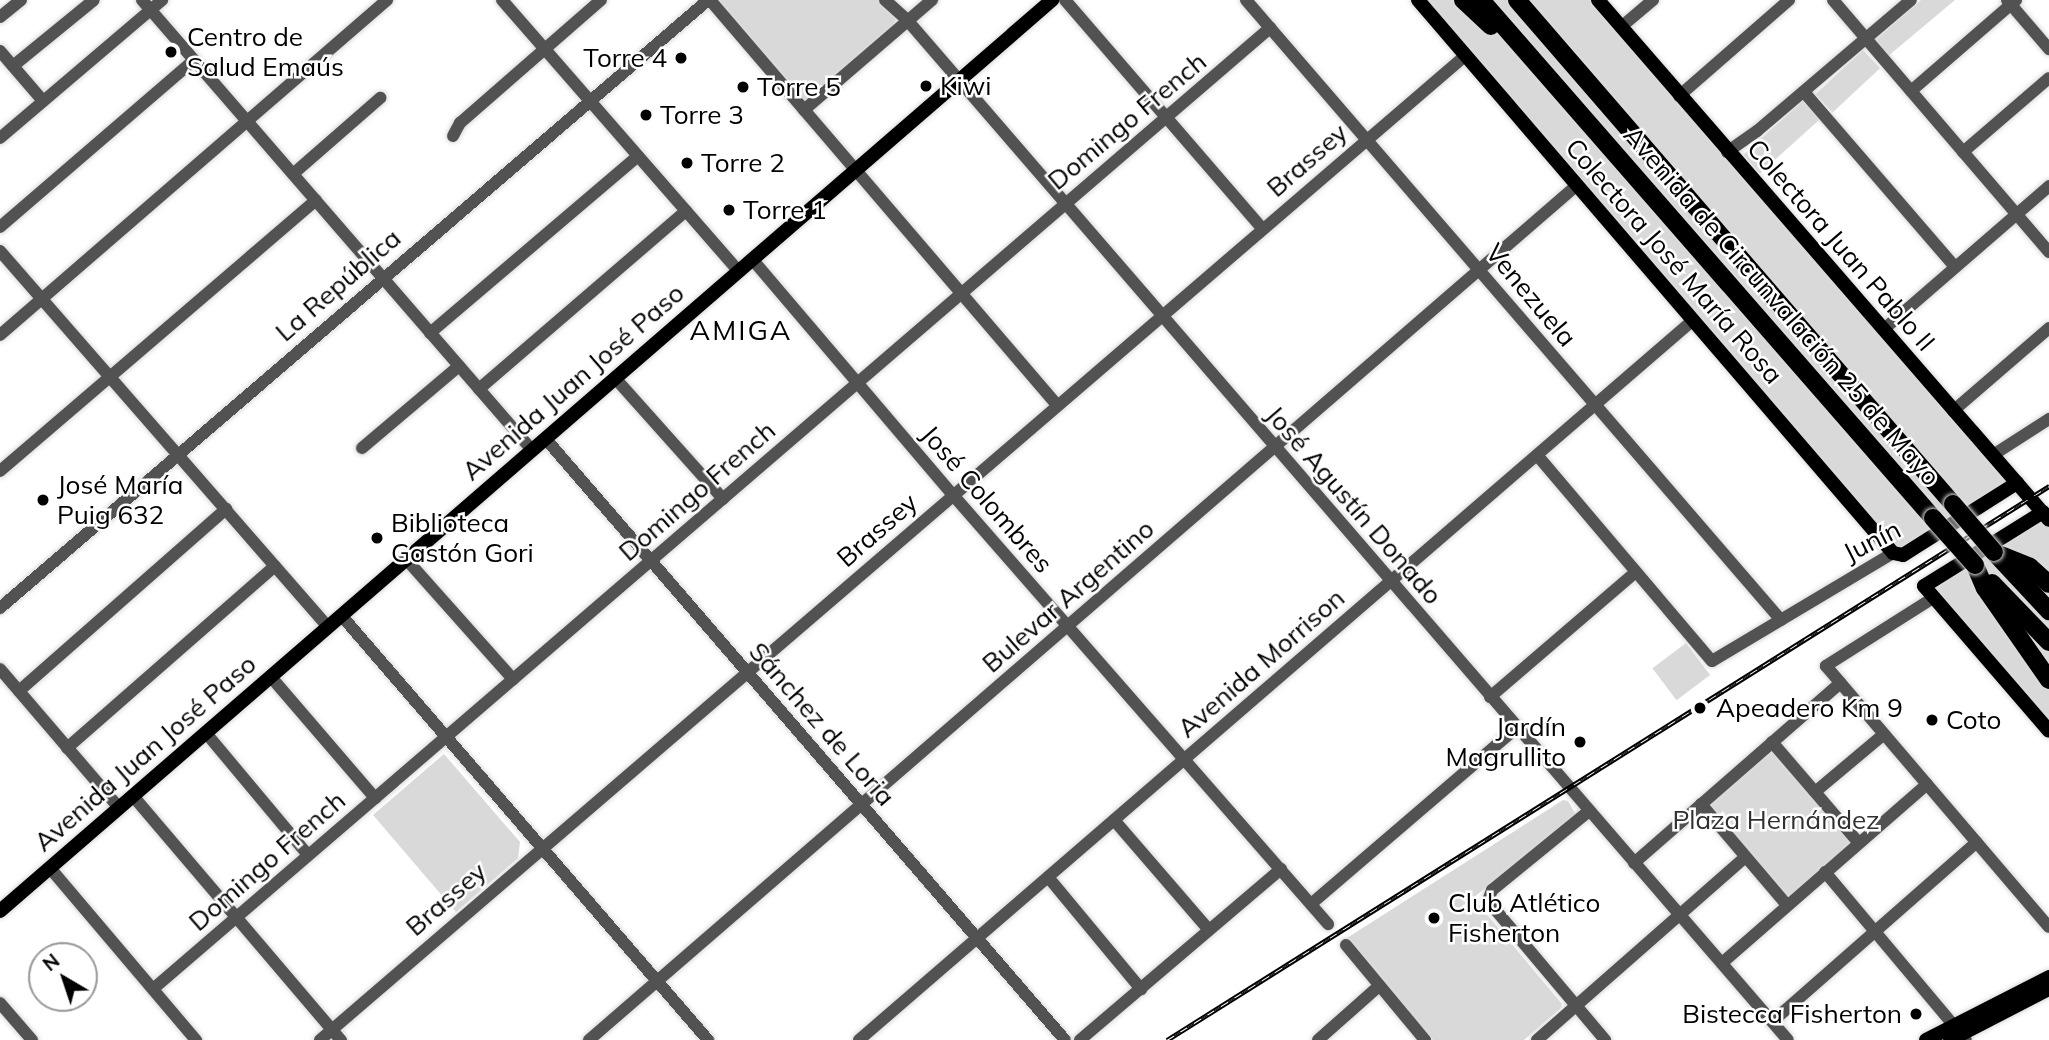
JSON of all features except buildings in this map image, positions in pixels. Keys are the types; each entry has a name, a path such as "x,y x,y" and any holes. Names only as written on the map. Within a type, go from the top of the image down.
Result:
{"highway":[{"path":"1462,0 1543,73"},
{"name":"Avenida de Circunvalación 25 de Mayo","path":"1481,0 1933,518 2049,642"},
{"name":"Avenida de Circunvalación 25 de Mayo","path":"1517,0 1953,505 2049,611"},
{"path":"1532,0 1596,92"},
{"path":"1994,552 2030,567 2049,584"},
{"path":"1975,565 1984,588 2049,680"}],"main road":[{"name":"Avenida Juan José Paso","path":"0,911 738,271 960,83 1052,0"},
{"name":"Colectora José María Rosa","path":"1418,0 1893,553"},
{"name":"Colectora Juan Pablo II","path":"1598,0 1953,411 2045,511"},
{"name":"Junín","path":"1893,553 1903,555 2017,483"},
{"path":"2045,511 1928,592 2049,731"},
{"path":"1957,1035 2049,977"},
{"path":"1926,1040 1957,1035 2049,989"}],"street":[{"path":"0,17 21,0"},
{"path":"13,66 94,0"},
{"path":"0,138 146,5 162,0"},
{"path":"0,335 387,0"},
{"path":"502,0 738,271"},
{"path":"709,0 1057,405"},
{"name":"La República","path":"0,608 589,100 709,0"},
{"name":"José Agustín Donado","path":"885,0 908,22 1788,1040"},
{"path":"804,110 932,0"},
{"path":"1066,0 1262,228"},
{"name":"Venezuela","path":"1246,0 1782,620"},
{"path":"1621,27 1653,0"},
{"path":"1679,96 1789,0"},
{"path":"1833,0 2049,252"},
{"path":"1727,152 1804,92 1911,0"},
{"path":"453,136 460,123 597,1"},
{"path":"1911,91 2011,2 2049,49"},
{"path":"146,5 531,450"},
{"name":"Domingo French","path":"153,989 1270,28"},
{"path":"0,51 43,101"},
{"name":"Brassey","path":"320,1040 541,847 1465,55"},
{"path":"0,227 194,60"},
{"path":"1963,152 2049,78"},
{"path":"1804,92 1955,267"},
{"path":"293,174 380,98"},
{"path":"430,333 638,156"},
{"name":"Bulevar Argentino","path":"589,1040 1577,186"},
{"path":"1883,330 2049,186"},
{"path":"0,471 316,200"},
{"path":"479,389 686,211"},
{"path":"0,251 328,627"},
{"name":"José Colombres","path":"752,259 953,495 1328,924"},
{"name":"Avenida Morrison","path":"859,1040 1693,320"},
{"path":"1953,411 2049,327"},
{"path":"362,449 459,366"},
{"path":"615,378 723,499"},
{"path":"1993,455 2049,419"},
{"name":"Sánchez de Loria","path":"545,438 1065,1040"},
{"path":"1490,697 1636,572 1536,455"},
{"path":"19,691 226,509"},
{"name":"Junín","path":"1636,572 1712,661 1893,553"},
{"path":"406,559 513,679"},
{"path":"67,748 275,566"},
{"path":"1928,592 1826,666 2049,927"},
{"path":"341,615 708,1040"},
{"path":"0,669 119,808"},
{"path":"271,677 375,798"},
{"path":"1634,863 1840,684"},
{"path":"1311,904 1516,728"},
{"path":"206,733 308,855"},
{"path":"1815,792 1884,734"},
{"path":"1772,741 1859,843"},
{"path":"1722,962 1927,784"},
{"path":"133,796 341,1040"},
{"path":"1701,804 1787,905"},
{"path":"1588,811 1492,890 1488,901 1605,1040"},
{"path":"1114,820 1209,930"},
{"path":"1773,1021 1977,842"},
{"path":"1537,1040 1745,857"},
{"path":"50,868 196,1040"},
{"path":"1080,1040 1281,869"},
{"path":"1825,873 1957,1035"},
{"path":"1048,877 1141,989"},
{"path":"1346,945 1425,1040"},
{"path":"1318,1040 1380,986"},
{"path":"0,1003 32,1040"}],"green space":[{"path":"718,0 878,0 896,18 892,31 804,102 717,3"},
{"path":"1418,0 1598,0 2017,483 1903,555"},
{"path":"1921,0 1955,0 1887,57 1874,41"},
{"path":"1863,50 1880,68 1833,113 1815,94"},
{"path":"1804,100 1821,119 1760,173 1743,155"},
{"path":"2043,512 2049,520 2049,731 1924,586"},
{"path":"1686,643 1710,675 1677,700 1652,668"},
{"name":"Plaza Hernández","path":"1772,742 1859,842 1788,904 1701,804"},
{"path":"444,754 520,842 518,858 456,912 373,815"},
{"name":"Club Atlético Fisherton","path":"1563,800 1568,801 1576,815 1473,898 1562,1004 1561,1008 1524,1040 1433,1040 1347,938"}],"railway":[{"path":"1167,1040 2049,486"}],"place":[{"name":"Centro de Salud Emaús","path":"171,52"},
{"name":"Torre 4","path":"681,58"},
{"name":"Kiwi","path":"926,86"},
{"name":"Torre 5","path":"743,87"},
{"name":"Torre 3","path":"646,115"},
{"name":"Torre 2","path":"687,163"},
{"name":"Torre 1","path":"729,210"},
{"name":"José María Puig 632","path":"43,500"},
{"name":"Biblioteca Gastón Gori","path":"377,538"},
{"name":"Apeadero Km 9","path":"1700,708"},
{"name":"Coto","path":"1932,720"},
{"name":"Jardín Magrullito","path":"1580,742"},
{"name":"Club Atlético Fisherton","path":"1434,918"},
{"name":"Bistecca Fisherton","path":"1916,1014"}],"district":[{"name":"AMIGA","path":"741,330"}]}
